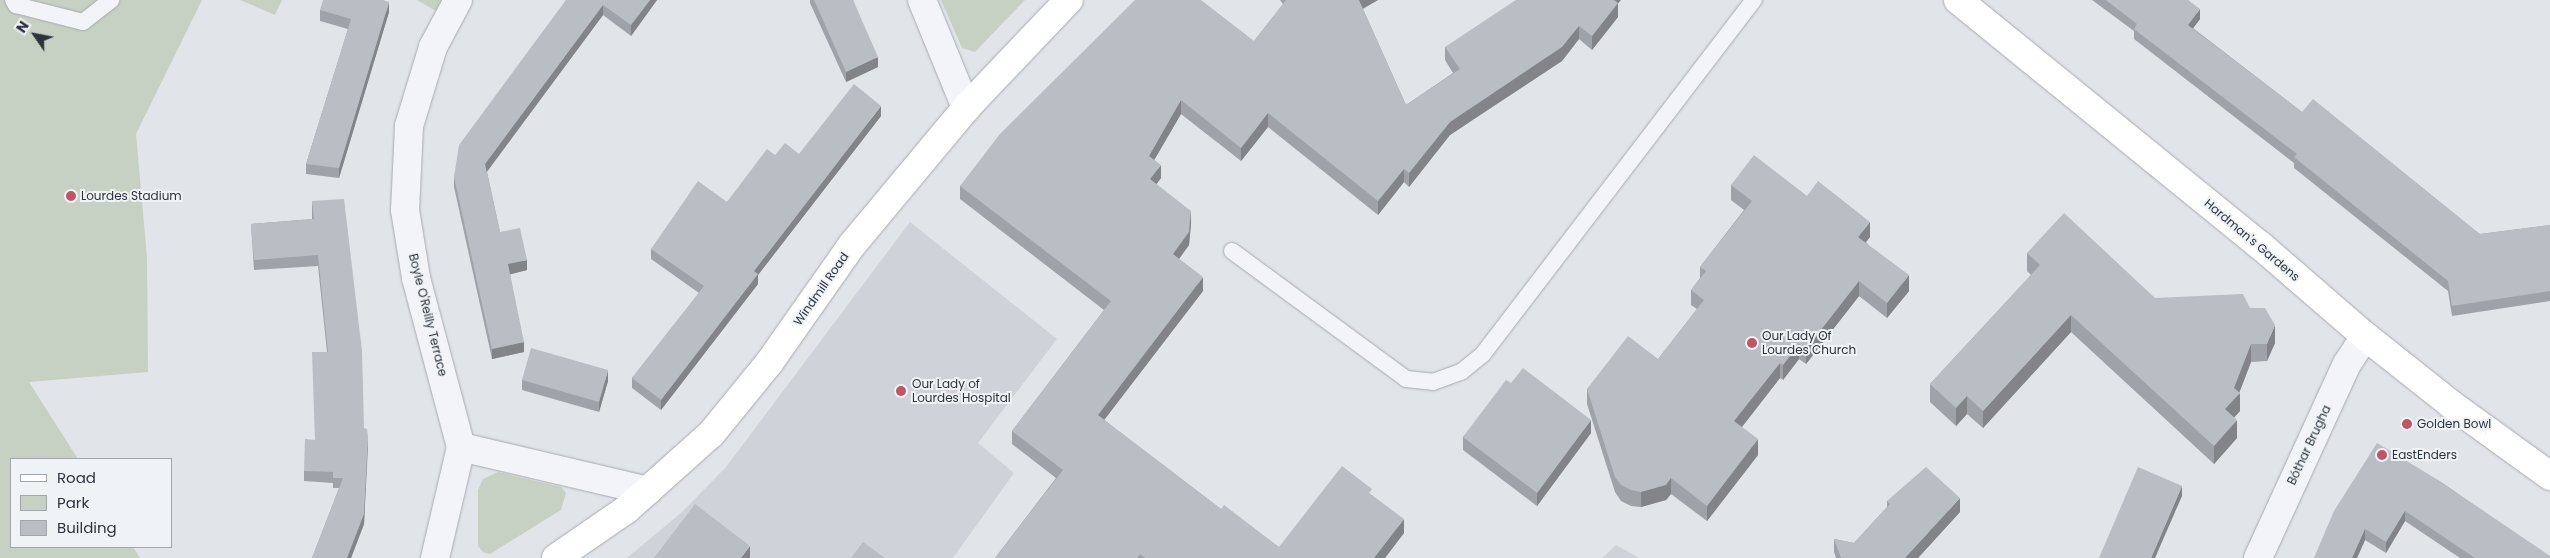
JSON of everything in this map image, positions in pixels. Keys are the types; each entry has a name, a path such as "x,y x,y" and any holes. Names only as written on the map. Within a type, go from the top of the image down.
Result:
{"main road":[{"name":"Windmill Road","path":"556,558 627,510 711,434 769,362 852,245 966,108 1069,0"},
{"name":"Hardman's Gardens","path":"1958,0 2261,246 2365,336 2452,405 2550,476"}],"street":[{"name":"Boyle O'Reilly Terrace","path":"458,0 433,47 409,126 405,210 416,278 461,446"},
{"path":"922,0 966,108"},
{"name":"Bóthar Brugha","path":"2258,558 2348,364 2365,336"},
{"path":"434,558 461,446 648,491"}],"lane":[{"path":"13,0 16,5 83,22 111,0"},
{"path":"1232,251 1406,379 1433,382 1461,372 1483,354 1754,0"}],"shaded area":[{"name":"Our Lady of Lourdes Hospital","path":"910,222 1057,339 978,443 1014,473 953,558 627,558 682,512 726,467"},
{"path":"1616,545 1639,558 1602,558"}],"green space":[{"name":"Lourdes Stadium","path":"0,0 202,0 136,134 147,257 148,372 29,382 77,458 10,458 10,548 134,548 140,558 0,558"},
{"path":"240,0 282,0 275,15"},
{"path":"417,0 443,0 436,11"},
{"path":"941,0 1025,0 975,52 962,48"},
{"path":"498,472 561,487 566,493 561,510 490,554 483,552 478,546 478,490 483,479"}],"building":[{"path":"323,0 383,0 389,2 339,168 306,164 351,19 320,10"},
{"path":"566,0 650,0 631,25 603,5 485,164 500,232 520,228 527,260 508,264 524,342 492,349 454,177 459,145"},
{"path":"814,0 853,0 878,57 846,72"},
{"path":"1135,0 1201,0 1254,41 1286,0 1359,0 1406,105 1460,69 1445,47 1516,0 1614,0 1618,3 1592,36 1579,26 1562,47 1450,122 1409,173 1404,169 1378,201 1268,113 1241,148 1181,100 1149,156 1161,165 1150,179 1191,211 1189,232 1173,254 1203,277 1098,415 1221,509 1224,505 1279,547 1342,466 1372,489 1369,493 1404,519 1374,558 1145,558 1140,554 1137,558 995,558 1063,470 1012,431 1111,301 960,186 1000,134"},
{"path":"2106,0 2188,0 2200,9 2188,25 2302,112 2313,99 2480,234 2550,225 2550,291 2452,306 2448,281 2294,157 2297,154 2134,29 2137,24"},
{"path":"854,84 881,106 754,271 758,274 661,400 632,378 704,286 651,249 698,181 727,202 767,149 775,155 785,143 799,154"},
{"name":"Our Lady Of Lourdes Church","path":"1754,155 1807,196 1818,181 1870,222 1858,237 1909,275 1887,303 1859,281 1806,349 1799,344 1783,365 1780,363 1734,421 1758,439 1707,506 1671,478 1666,485 1641,492 1631,490 1621,485 1615,477 1587,389 1628,336 1658,359 1704,300 1691,290 1706,271 1700,267 1752,201 1731,185"},
{"path":"344,199 362,351 364,428 367,429 368,437 364,514 347,558 312,558 343,478 333,478 333,472 304,471 305,439 315,440 312,352 328,352 318,255 254,260 251,224 314,219 312,201"},
{"path":"2064,213 2155,298 2243,294 2250,308 2265,308 2275,325 2267,344 2251,344 2234,388 2240,393 2225,409 2237,420 2214,446 2071,315 1983,411 1967,396 1956,408 1930,384 2040,265 2027,253"},
{"path":"531,348 608,370 599,402 522,380"},
{"path":"1523,368 1591,420 1537,493 1463,437 1506,380 1511,383"},
{"path":"2377,443 2438,480 2550,556 2550,558 2475,558 2405,511 2386,542 2365,529 2352,558 2314,558 2334,511"},
{"path":"1926,467 1960,498 1905,558 1841,558 1834,539 1854,543 1890,504 1887,501"},
{"path":"2138,467 2182,486 2151,558 2099,558"},
{"path":"695,504 750,546 741,558 654,558"},
{"path":"863,542 885,558 851,558"}],"place":[{"name":"Lourdes Stadium","path":"71,196"},
{"name":"Our Lady Of Lourdes Church","path":"1752,343"},
{"name":"Our Lady of Lourdes Hospital","path":"901,391"},
{"name":"Golden Bowl","path":"2407,424"},
{"name":"EastEnders","path":"2382,455"}]}
